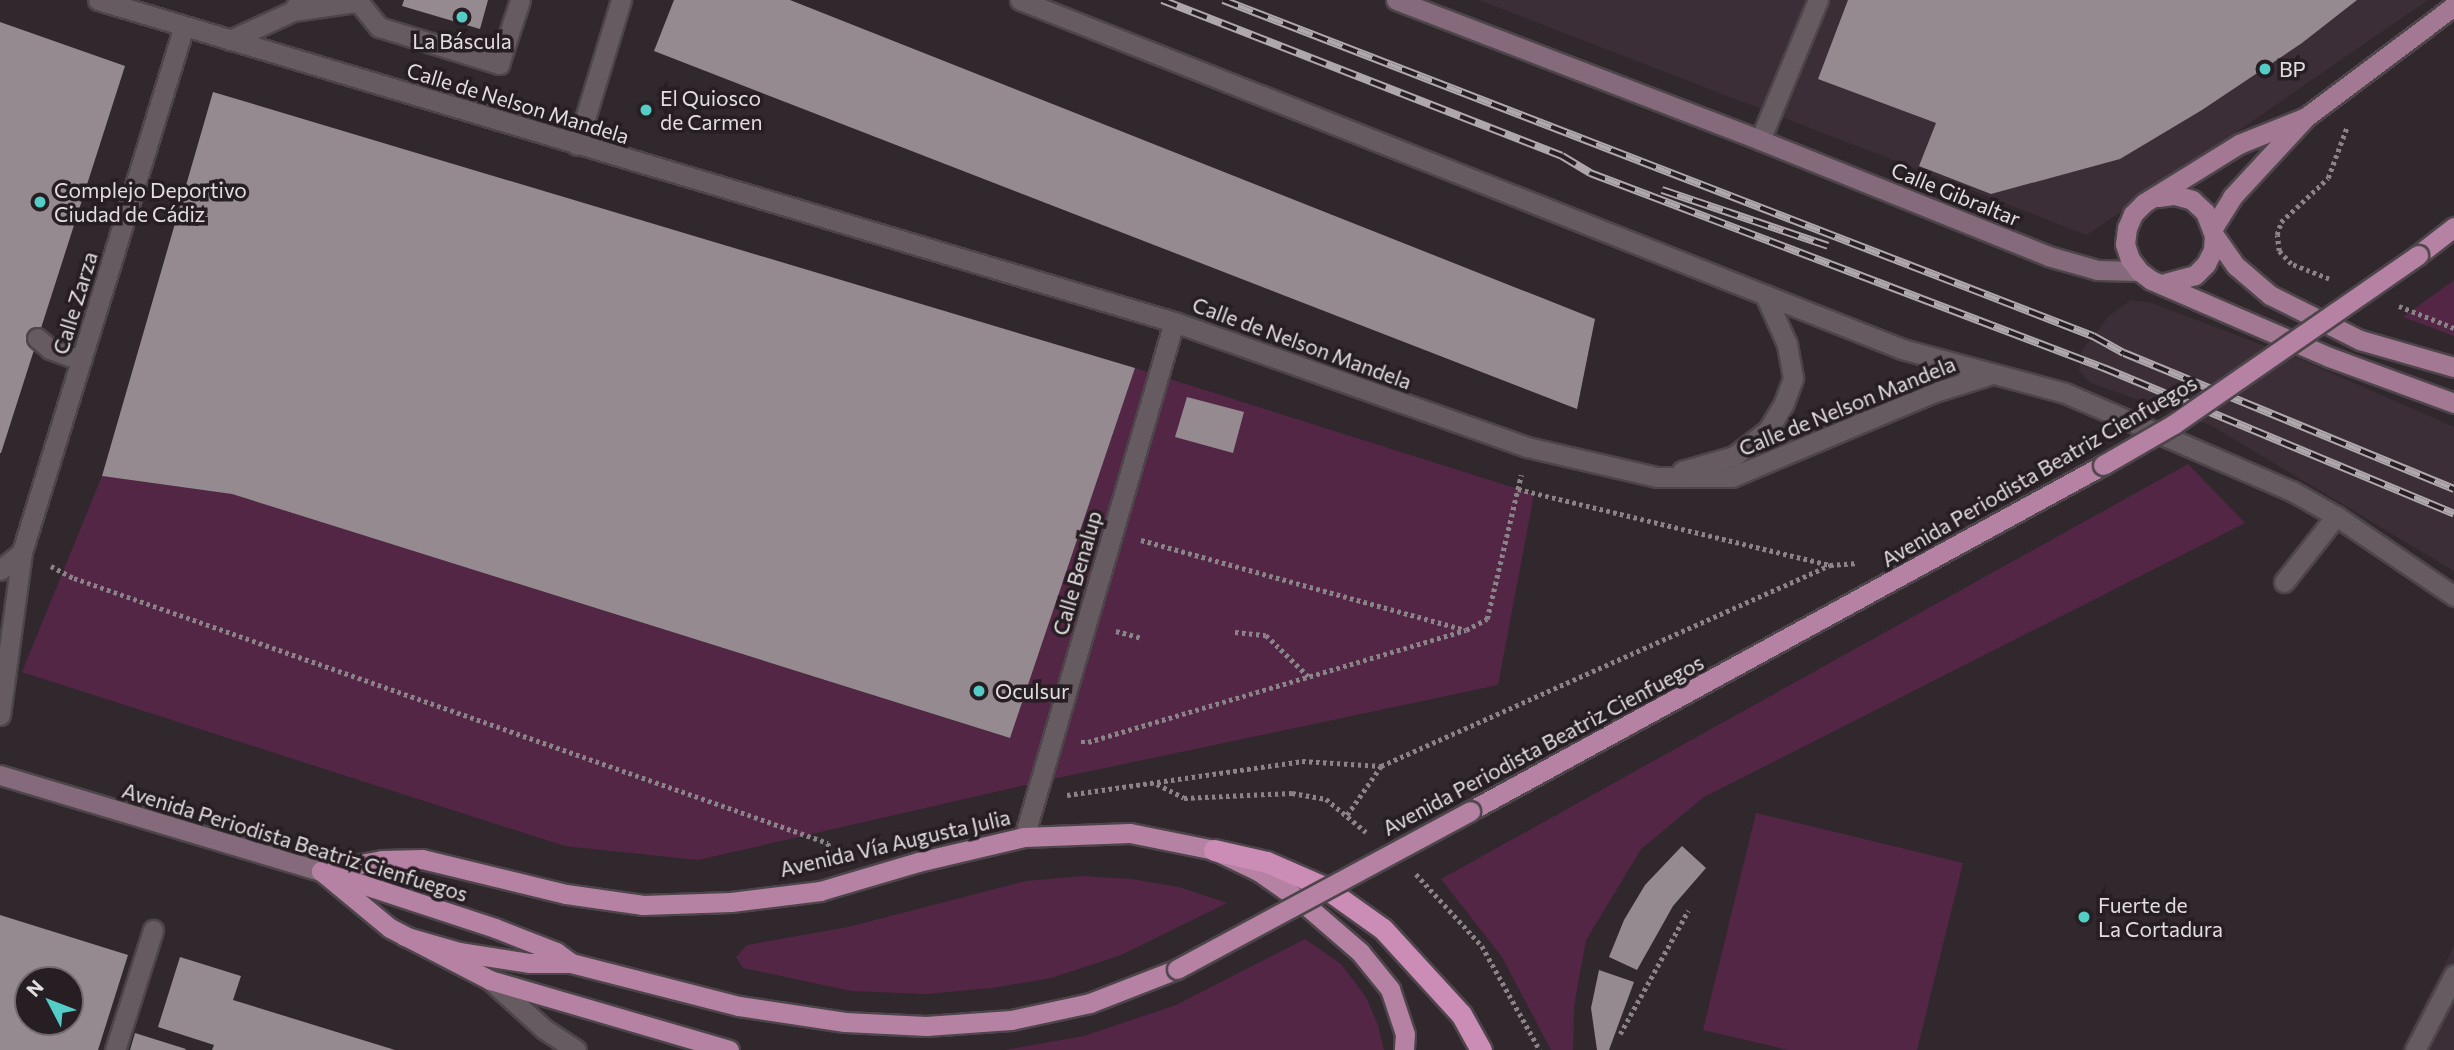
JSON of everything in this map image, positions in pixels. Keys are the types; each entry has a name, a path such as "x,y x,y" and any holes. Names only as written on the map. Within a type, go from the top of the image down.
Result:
{"highway":[{"name":"Avenida Periodista Beatriz Cienfuegos","path":"404,936 459,951 530,963 571,963 739,1006 845,1022 926,1026 1011,1020 1090,1003 1177,969 2103,465 2174,424 2418,255 2454,227"},
{"name":"Avenida Vía Augusta Julia","path":"321,871 382,860 422,859 566,894 643,905 731,902 839,886 1024,837 1130,833 1267,862 1324,887 1383,929 1461,1014 1481,1050"},
{"path":"1214,850 1258,871 1280,886 1360,952 1390,989 1405,1034 1404,1050"},
{"name":"Avenida Periodista Beatriz Cienfuegos","path":"321,871 495,928 556,952 571,963"},
{"path":"321,871 366,911 404,936 490,980 729,1050"}],"main road":[{"name":"Calle Gibraltar","path":"1396,0 1760,140 2048,256 2097,270 2139,271"},
{"path":"2166,284 2195,275 2206,264 2213,250 2213,231 2232,197 2306,117 2454,6"},
{"path":"2306,117 2239,144 2194,169 2138,209 2127,228 2125,244 2130,259 2139,271 2329,357 2454,403"},
{"path":"2158,197 2175,195 2192,200 2205,212 2213,231 2236,266 2270,295 2360,340 2454,367"},
{"name":"Avenida Periodista Beatriz Cienfuegos","path":"0,775 321,871"}],"street":[{"name":"Calle de Nelson Mandela","path":"98,0 1174,322 1527,447 1657,477 1732,477 1932,393 1989,375 2065,393 2292,491 2336,516 2454,596"},
{"path":"230,40 296,6 357,1 379,27 499,64 520,0"},
{"path":"577,145 621,0"},
{"path":"1020,0 1902,349 1989,375"},
{"path":"1760,140 1818,0"},
{"name":"Calle Zarza","path":"0,715 4,649 22,552 184,26"},
{"path":"1657,477 1734,456 1768,430 1784,403 1793,378 1787,344 1765,295"},
{"name":"Calle Benalup","path":"1024,837 1174,322"},
{"path":"37,338 50,349 81,360"},
{"path":"2284,582 2336,516"},
{"path":"0,570 22,552"},
{"path":"115,1050 153,930"},
{"path":"2415,1050 2454,975"},
{"path":"490,980 544,1029 576,1050"}],"path":[{"path":"2341,284 2291,264 2278,251 2277,236 2281,222 2328,178 2344,130 2353,122"},
{"path":"2391,303 2454,328"},
{"path":"1053,739 1088,742 1466,630 1487,619 1518,489 1830,565 1871,562"},
{"path":"1113,532 1466,630"},
{"path":"22,552 74,578 828,843 839,886"},
{"path":"1035,799 1301,761 1381,766 1830,565"},
{"path":"1235,632 1266,635 1308,677"},
{"path":"1347,815 1381,766"},
{"path":"1620,1034 1688,911"}],"shaded area":[{"path":"1479,0 2428,0 2087,235"},
{"path":"2454,280 2454,336 2403,317"},
{"path":"2131,300 2152,303 2302,360 2454,427 2454,571 2212,426 2091,383 2079,371 2082,350 2109,316"},
{"path":"1135,368 1534,494 1498,685 1048,780 698,860 565,846 22,672 102,476 232,494 1009,738"},
{"path":"2188,464 2245,523 1704,797 1641,849 1586,940 1574,1006 1573,1050 1551,1050 1502,957 1441,879"},
{"path":"1756,813 1963,863 1917,1050 1788,1050 1703,1030"},
{"path":"1083,876 1131,879 1179,887 1227,903 1121,955 1051,978 992,988 926,994 852,991 743,968 736,957 747,945 848,927 1026,881"},
{"path":"1305,939 1341,964 1366,997 1378,1025 1384,1050 1005,1050 1084,1036 1176,1005"},
{"path":"2454,946 2454,1050 2401,1050"}],"building":[{"name":"La Báscula","path":"404,0 488,0 480,29 402,6"},
{"path":"674,0 790,0 1595,319 1577,409 654,51"},
{"path":"1848,0 2357,0 2302,43 2202,110 2120,159 1991,194 1919,166 1936,123 1818,79"},
{"name":"Complejo Deportivo Ciudad de Cádiz","path":"0,22 125,66 1,453 0,453"},
{"path":"213,92 1135,368 1010,738 232,494 102,476"},
{"path":"1187,397 1244,412 1233,453 1175,437"},
{"path":"1682,846 1706,868 1673,906 1637,970 1609,957 1624,920 1645,885"},
{"path":"0,915 128,955 98,1050 0,1050"},
{"path":"180,957 241,976 233,1000 395,1050 212,1050 214,1045 158,1027"},
{"path":"1599,970 1634,982 1609,1050 1597,1050 1591,1008"},
{"path":"135,1033 186,1049 130,1050"}],"railway":[{"path":"1162,0 1562,156 1590,173 2104,368 2454,514"},
{"path":"1223,0 2093,336 2124,353 2454,489"},
{"path":"1662,190 1828,246"}],"place":[{"name":"La Báscula","path":"462,17"},
{"name":"BP","path":"2265,69"},
{"name":"El Quiosco de Carmen","path":"646,110"},
{"name":"Complejo Deportivo Ciudad de Cádiz","path":"40,202"},
{"name":"Oculsur","path":"979,691"},
{"name":"Fuerte de La Cortadura","path":"2084,917"}]}
